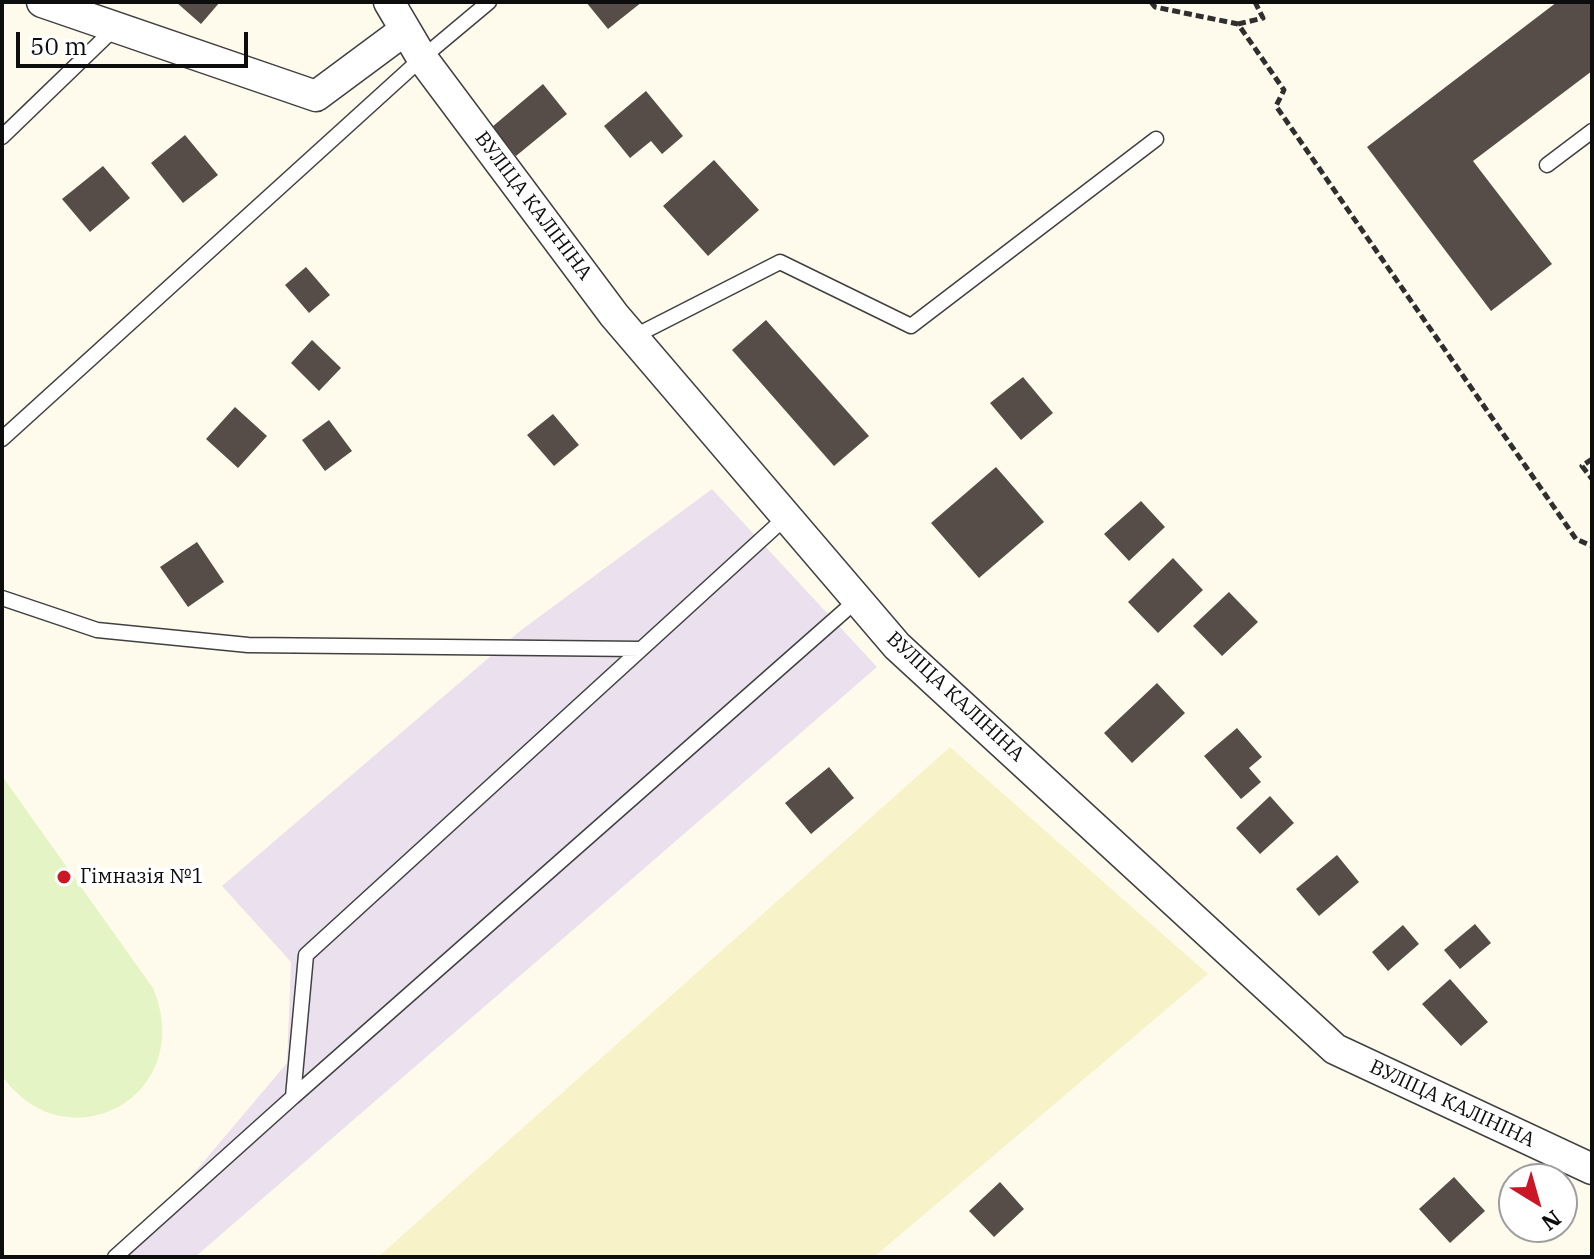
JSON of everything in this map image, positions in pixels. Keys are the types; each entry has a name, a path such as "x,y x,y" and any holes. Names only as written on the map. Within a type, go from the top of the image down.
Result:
{"street":[{"path":"42,2 316,96 405,30"},
{"name":"ВУЛІЦА КАЛІНІНА","path":"389,2 422,58 633,337 897,646 1335,1049 1592,1169"}],"lane":[{"path":"2,439 422,58 489,2"},
{"path":"2,137 116,27"},
{"path":"1547,165 1592,131"},
{"path":"633,337 780,262 911,326 1156,139"},
{"path":"293,1097 306,955 786,517"},
{"path":"2,598 97,630 248,645 640,649"},
{"path":"115,1257 858,599"}],"path":[{"path":"1151,2 1155,7 1238,24 1263,18 1255,2"},
{"path":"1238,24 1284,90 1276,106 1576,539 1592,546"},
{"path":"1592,459 1582,466 1592,479"}],"shaded area":[{"path":"712,489 877,667 195,1257 123,1257 287,1063 291,962 222,886 520,631"},
{"path":"950,747 1208,974 874,1257 378,1257"}],"green space":[{"path":"2,776 153,988 162,1027 158,1060 142,1087 119,1107 90,1117 59,1116 29,1103 2,1076"}],"building":[{"path":"176,2 220,2 201,24"},
{"path":"586,2 642,2 608,29"},
{"path":"1557,2 1592,2 1592,71 1473,161 1552,264 1491,311 1367,147"},
{"path":"543,84 567,114 516,156 492,127"},
{"path":"646,91 683,136 662,154 651,141 630,158 604,126"},
{"path":"185,135 218,175 183,203 151,163"},
{"path":"714,160 759,210 708,256 663,206"},
{"path":"103,166 130,198 90,232 62,199"},
{"path":"306,267 330,295 309,313 285,285"},
{"path":"766,320 869,436 834,466 732,350"},
{"path":"312,340 341,368 319,391 291,363"},
{"path":"1023,377 1053,413 1021,440 990,403"},
{"path":"235,407 267,436 238,468 206,439"},
{"path":"553,414 579,445 554,466 527,435"},
{"path":"329,420 352,451 325,471 302,440"},
{"path":"996,467 1044,522 979,578 931,523"},
{"path":"1141,501 1165,527 1129,561 1104,534"},
{"path":"197,542 224,582 188,607 160,567"},
{"path":"1173,558 1203,590 1158,633 1128,602"},
{"path":"1229,592 1258,622 1222,656 1193,626"},
{"path":"1157,683 1185,713 1132,763 1104,733"},
{"path":"1237,728 1262,757 1249,768 1261,782 1241,799 1204,756"},
{"path":"829,767 854,798 811,834 785,803"},
{"path":"1270,796 1294,823 1260,854 1236,828"},
{"path":"1337,855 1359,882 1319,916 1296,889"},
{"path":"1475,924 1491,943 1460,969 1444,950"},
{"path":"1403,925 1419,944 1388,971 1372,952"},
{"path":"1450,979 1488,1022 1461,1046 1422,1004"},
{"path":"1454,1177 1485,1211 1450,1243 1419,1209"},
{"path":"1000,1182 1024,1209 994,1237 969,1211"}],"place":[{"name":"Гімназія №1","path":"64,877"}]}
